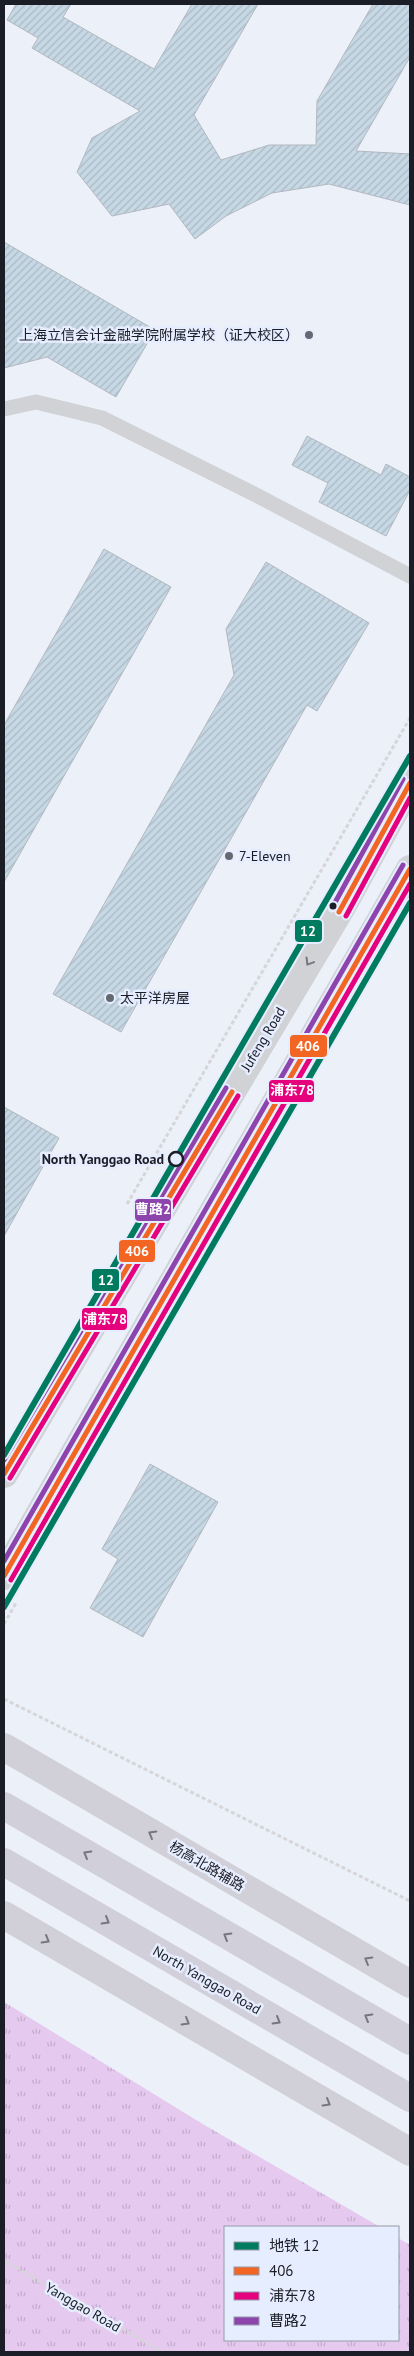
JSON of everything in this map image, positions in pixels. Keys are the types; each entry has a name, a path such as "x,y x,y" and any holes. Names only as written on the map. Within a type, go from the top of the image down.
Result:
{"highway":[{"path":"4,1806 410,2041"},
{"name":"North Yanggao Road","path":"4,1862 410,2098"}],"main road":[{"name":"Jufeng Road","path":"4,1474 343,905 410,783"},
{"path":"4,1576 410,869"},
{"name":"杨高北路辅路","path":"4,1747 410,1984"},
{"path":"4,1915 410,2152"}],"lane":[{"path":"4,409 36,402 102,418 256,495 410,576"}],"path":[{"path":"124,1210 410,718"},
{"path":"4,1699 410,1901"},
{"name":"Yanggao Road","path":"4,2261 163,2352"}],"green space":[{"path":"4,2002 201,2123 378,2226 224,2226 224,2341 399,2341 399,2239 410,2245 410,2352 4,2352"}],"building":[{"path":"16,4 71,4 63,17 154,69 192,4 258,4 194,115 221,160 269,145 316,145 317,101 373,4 410,4 410,57 356,151 410,154 410,205 329,184 272,193 226,216 195,239 169,204 112,216 77,172 92,138 140,111 32,48 38,38 7,20"},
{"path":"4,242 155,330 116,397 47,357 4,368"},
{"path":"307,436 381,475 386,464 410,477 410,490 386,536 319,502 328,483 292,465"},
{"path":"104,549 171,587 4,882 4,725"},
{"path":"266,562 369,623 317,711 307,705 121,1032 53,994 234,675 226,629"},
{"path":"4,1107 59,1138 4,1236"},
{"path":"150,1464 218,1502 143,1637 90,1608 118,1559 102,1549"}],"metro line":[{"name":"12","path":"4,1455 410,756"},
{"name":"12","path":"4,1607 410,903"}],"transit line":[{"name":"曹路2","path":"332,908 403,779"},
{"name":"406","path":"339,912 410,783"},
{"name":"浦东78","path":"346,916 410,798"},
{"name":"曹路2","path":"4,1561 403,865"},
{"name":"406","path":"4,1576 410,869"},
{"name":"浦东78","path":"11,1580 410,884"},
{"name":"曹路2","path":"4,1460 226,1088"},
{"name":"406","path":"4,1474 232,1092"},
{"name":"浦东78","path":"10,1478 238,1096"}],"place":[{"name":"上海立信会计金融学院附属学校（证大校区）","path":"309,335"},
{"name":"7-Eleven","path":"229,856"},
{"name":"太平洋房屋","path":"110,998"},
{"name":"North Yanggao Road","path":"176,1159"}]}
